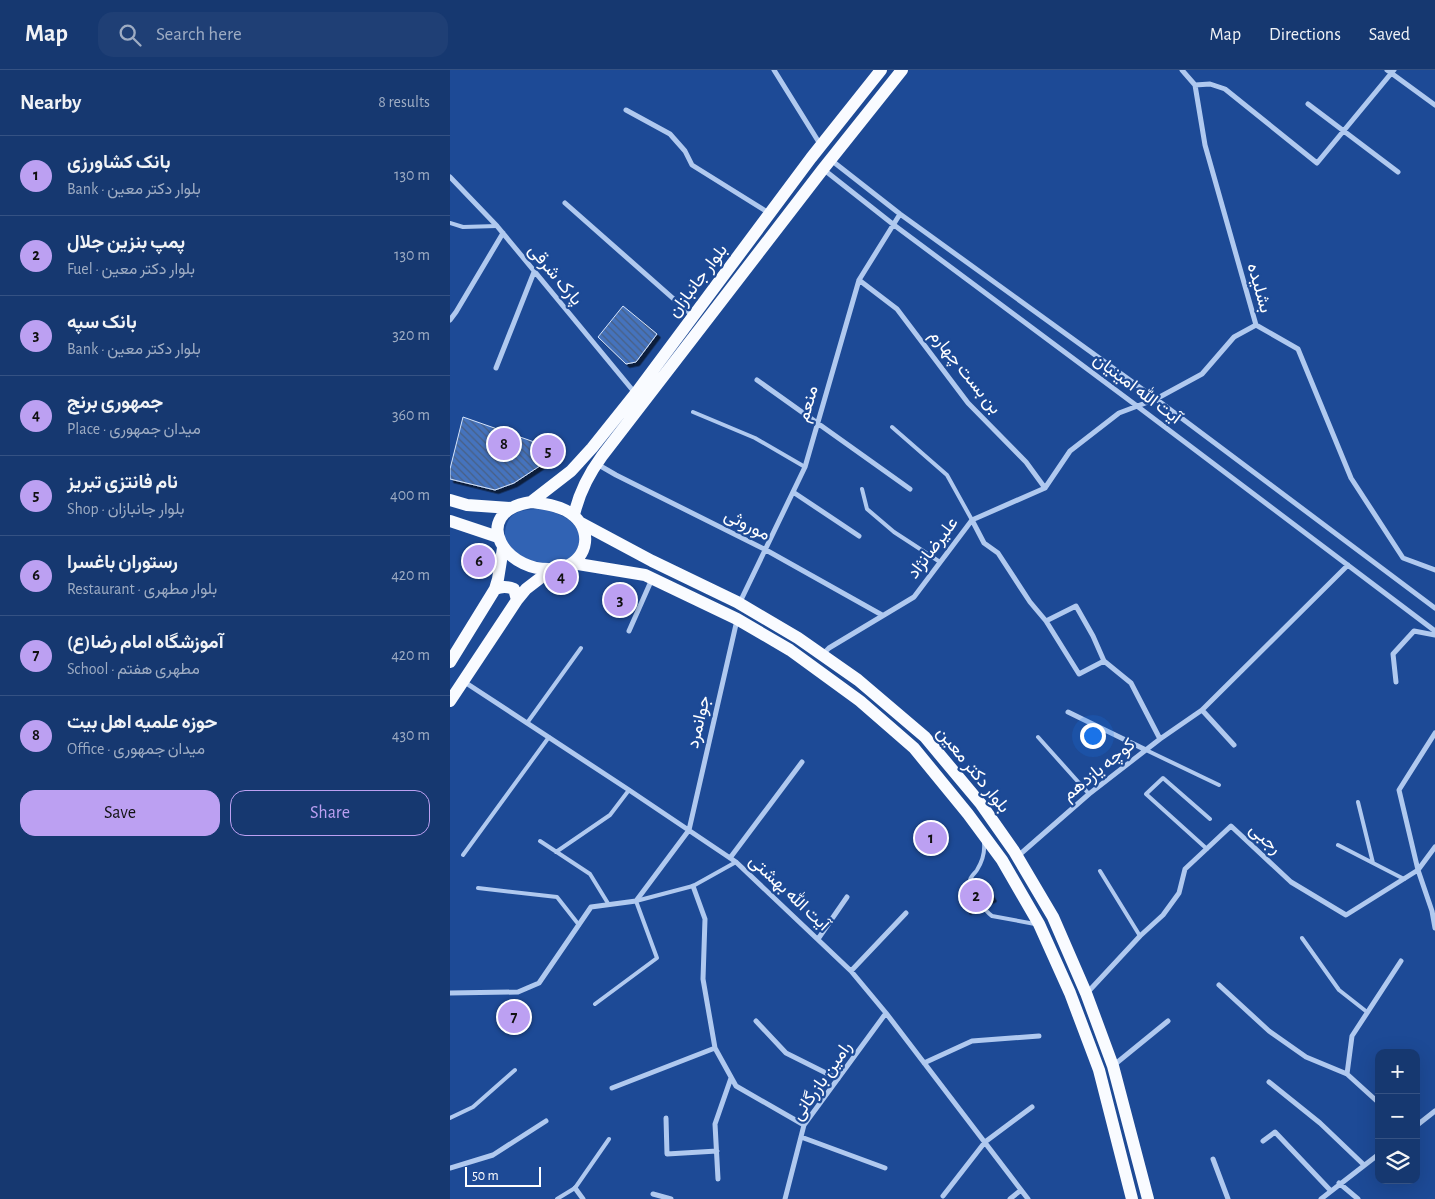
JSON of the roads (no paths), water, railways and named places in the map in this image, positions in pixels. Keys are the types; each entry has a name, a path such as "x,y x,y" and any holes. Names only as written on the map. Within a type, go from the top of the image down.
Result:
{"main road":[{"name":"بلوار جانبازان","path":"577,519 578,496 693,316 821,146 881,70"},
{"name":"بلوار جانبازان","path":"531,502 571,471 640,397 902,70"},
{"path":"450,500 467,505 511,508 531,502 548,504 565,510 577,519 586,533 585,545 581,556 572,563 552,569 535,566 518,561 510,556 500,543 450,521"},
{"path":"450,662 495,589 498,580 500,543 498,526 503,515 511,508"},
{"name":"بلوار دکتر معین","path":"577,519 652,561 739,603 823,654 858,680 925,737 980,804 1018,857 1053,918 1086,993 1113,1066 1148,1199"},
{"name":"بلوار دکتر معین","path":"572,563 645,575 737,619 790,650 852,696 914,748 968,814 1002,860 1040,924 1070,993 1099,1070 1132,1199"},
{"path":"450,701 517,600 526,589 552,569"},
{"path":"495,589 508,587 514,590 517,600"}],"street":[{"path":"774,70 821,146"},
{"path":"1182,70 1195,84 1210,84 1225,90 1317,163 1344,132 1391,71 1435,105"},
{"name":"بشلیده","path":"1195,84 1205,145 1256,325 1298,349 1351,478 1403,558 1435,570"},
{"path":"1308,104 1398,172"},
{"path":"626,110 670,134 685,151 692,165 770,213"},
{"name":"آیت الله امینیان","path":"826,164 900,214 1156,399 1435,608"},
{"name":"آیت الله امینیان","path":"826,164 894,226 1137,406 1435,633"},
{"name":"پارک شرقی","path":"450,177 497,226 640,397"},
{"path":"565,203 693,316"},
{"name":"منعم","path":"739,603 766,550 804,467 859,280 900,214"},
{"path":"450,320 503,233"},
{"path":"496,368 534,272"},
{"name":"بن بست چهارم","path":"859,280 897,309 968,403 1026,462 1045,488"},
{"path":"450,309 456,312"},
{"path":"1045,488 1070,451 1118,413 1156,399 1202,374 1234,337 1256,325"},
{"path":"757,380 910,489"},
{"name":"موروثی","path":"597,464 766,550 882,615"},
{"name":"علیرضانژاد","path":"823,654 829,648 914,597 972,520 1045,488"},
{"path":"793,492 859,536"},
{"path":"972,520 984,543 998,553 1030,602 1046,621 1079,674 1104,661"},
{"name":"کوچه یازدهم","path":"1018,857 1090,794 1160,739 1202,710 1348,565"},
{"path":"629,631 652,578"},
{"path":"1046,621 1076,606 1093,636 1104,661 1131,683 1160,739"},
{"name":"جوانمرد","path":"689,830 737,619"},
{"path":"1396,682 1393,654 1414,631 1435,633"},
{"name":"آیت الله بهشتی","path":"463,681 733,860 851,971 886,1013 983,1144 1028,1199"},
{"path":"1202,710 1234,746"},
{"path":"1068,712 1146,750"},
{"path":"1435,733 1399,790 1418,870 1432,902 1435,928"},
{"path":"733,860 802,762"},
{"name":"رجبی","path":"1086,993 1140,936 1163,915 1180,893 1185,869 1231,826 1291,882 1346,915 1418,870 1435,847"},
{"path":"450,993 518,992 539,983 591,907 636,901 689,830"},
{"path":"693,886 705,919 703,979 715,1048 736,1086 804,1125"},
{"path":"818,939 847,897"},
{"path":"851,971 906,912"},
{"path":"1347,1074 1352,1036 1401,961"},
{"path":"1219,985 1269,1030 1306,1057 1347,1074 1375,1099"},
{"name":"رامین بازرگانی","path":"788,1198 804,1125 886,1013"},
{"path":"756,1021 786,1053 838,1079"},
{"path":"1113,1066 1168,1021"},
{"path":"924,1063 972,1041 1039,1036"},
{"path":"612,1088 715,1048"},
{"path":"718,1179 715,1124 731,1078"},
{"path":"1269,1082 1320,1123 1364,1165"},
{"path":"943,1196 983,1144 1032,1107"},
{"path":"1420,1123 1434,1114"},
{"path":"666,1118 667,1154 716,1151"},
{"path":"450,1168 493,1155 546,1121"},
{"path":"1263,1142 1275,1132 1330,1190"},
{"path":"801,1137 884,1168"},
{"path":"1321,1199 1330,1190 1375,1157"},
{"path":"1213,1159 1228,1199"},
{"path":"1339,1183 1358,1199"},
{"path":"575,1188 583,1199"},
{"path":"1010,1199 1021,1190"},
{"path":"652,1194 671,1199"}],"lane":[{"path":"450,223 463,227 497,226"},
{"path":"693,412 755,438 804,467"},
{"path":"892,427 947,475 972,520"},
{"path":"862,489 867,509 894,532 940,562"},
{"path":"527,723 581,648"},
{"path":"463,855 549,737"},
{"path":"1038,737 1090,794"},
{"path":"1146,750 1219,785"},
{"path":"1207,849 1146,794 1162,778 1210,819"},
{"path":"556,852 610,815 629,790"},
{"path":"1358,802 1373,863"},
{"path":"983,834 983,859 970,880 970,885 986,912 992,916 1040,924"},
{"path":"540,841 590,874 609,905"},
{"path":"1338,845 1404,879"},
{"path":"595,1004 657,958 636,901 693,886 733,860"},
{"path":"1100,871 1140,936"},
{"path":"478,888 557,897 579,926"},
{"path":"1302,938 1338,990 1367,1012"},
{"path":"450,1118 473,1107 515,1070"},
{"path":"557,1199 575,1188 609,1140"}],"place":[{"name":"حوزه علمیه اهل بیت","path":"504,444"},
{"name":"نام فانتزی تبریز","path":"548,451"},
{"name":"رستوران باغسرا","path":"479,561"},
{"name":"جمهوری برنج","path":"561,577"},
{"name":"بانک سپه","path":"620,600"},
{"name":"بانک کشاورزی","path":"931,838"},
{"name":"پمپ بنزین جلال","path":"976,896"},
{"name":"آموزشگاه امام رضا(ع)","path":"514,1017"}]}
